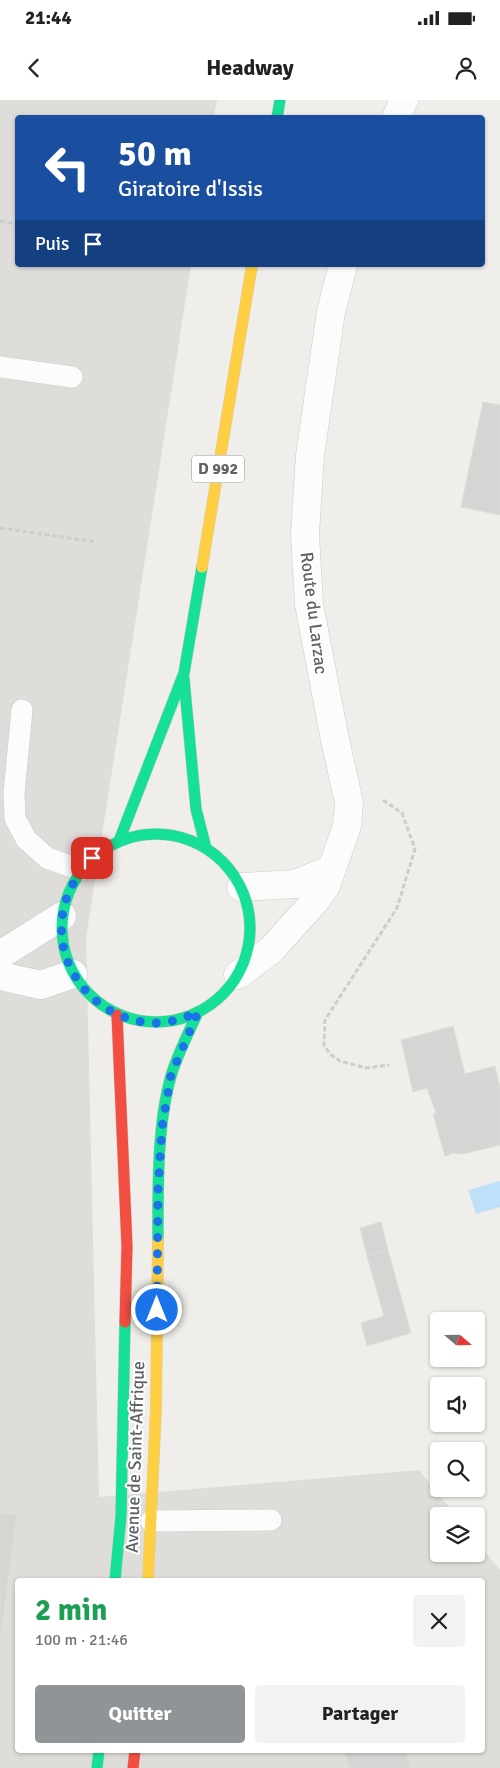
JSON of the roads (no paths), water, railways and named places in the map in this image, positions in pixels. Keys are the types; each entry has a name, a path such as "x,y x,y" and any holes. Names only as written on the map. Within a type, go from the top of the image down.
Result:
{"main road":[{"path":"278,115 280,100"},
{"name":"D 992","path":"119,841 184,673 252,267"},
{"name":"D 992","path":"184,673 196,809 206,848"},
{"path":"141,834 163,834 186,838 206,848 232,872 241,887 248,909 250,931 246,954 238,975 227,990 214,1002 198,1012 179,1020 158,1023 137,1021 117,1015 84,991 73,974 65,955 62,936 62,916 69,892 81,870 92,858 119,841 141,834"},
{"name":"Avenue de Saint-Affrique","path":"148,1578 156,1409 158,1191 162,1127 171,1075 198,1012"},
{"name":"Avenue de Saint-Affrique","path":"115,1578 121,1516 127,1246 117,1015"},
{"path":"96,1768 98,1753"},
{"path":"133,1768 135,1753"}],"street":[{"path":"397,115 404,100"},
{"name":"Route du Larzac","path":"238,975 271,950 293,928 316,900 326,886 347,826 349,803 309,604 305,535 310,455 331,312 342,267"},
{"path":"241,887 295,884 332,869"},
{"path":"0,955 62,916"},
{"path":"0,976 41,985 73,974"}],"lane":[{"path":"0,367 72,377"},
{"path":"22,710 14,792 15,818 26,839 47,858 81,870"},
{"path":"151,1521 272,1520"}],"water":[{"path":"500,1181 500,1207 476,1214 468,1190"}]}
